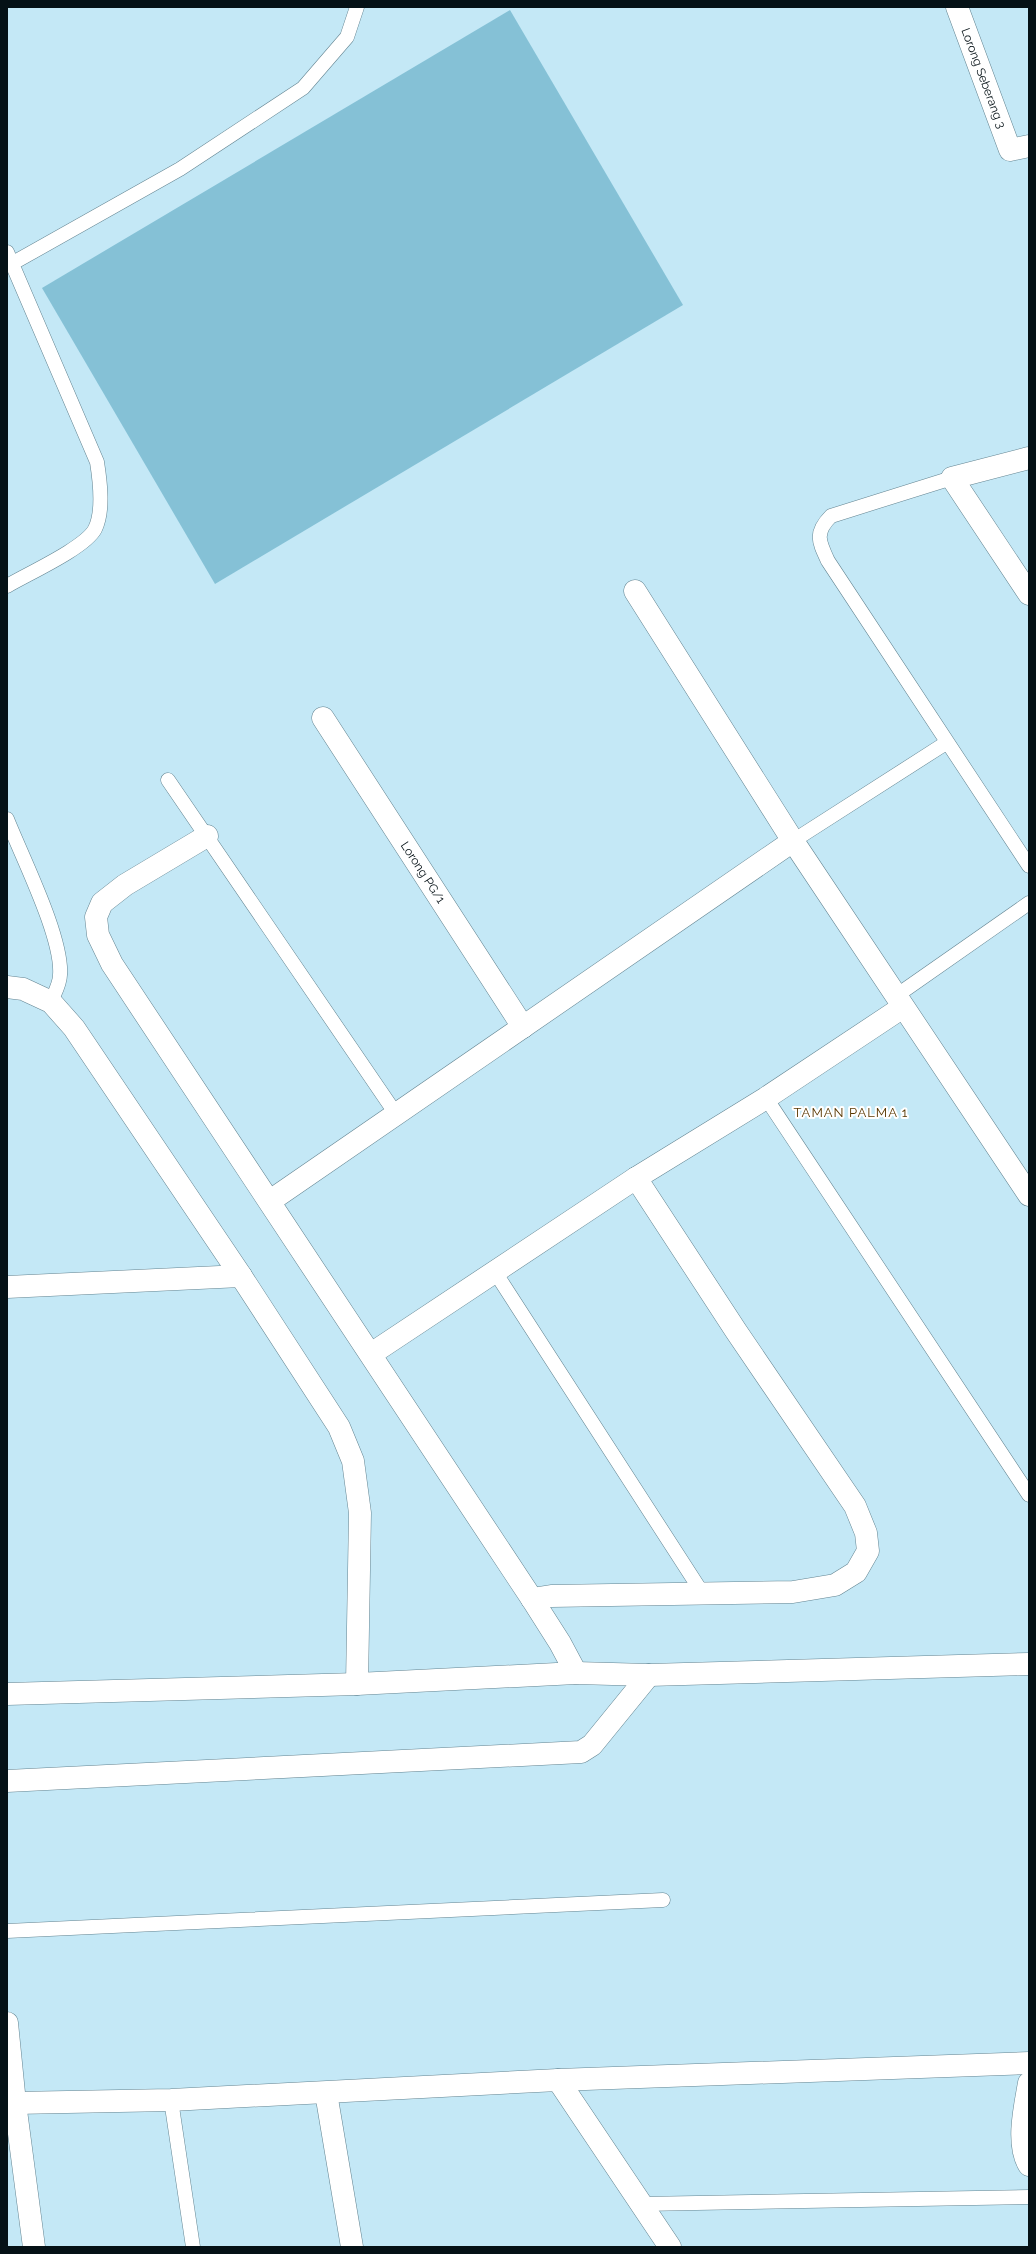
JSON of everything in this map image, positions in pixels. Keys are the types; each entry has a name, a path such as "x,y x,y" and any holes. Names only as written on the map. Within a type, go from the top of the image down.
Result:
{"street":[{"name":"Lorong Seberang 3","path":"957,7 1019,148"},
{"path":"1029,458 952,478 1029,594"},
{"path":"635,591 793,841 1029,1195"},
{"name":"Lorong PG/1","path":"324,718 523,1027"},
{"path":"207,836 125,884 102,903 96,917 98,935 112,964 532,1599 560,1643 576,1673"},
{"path":"270,1201 793,841"},
{"path":"7,988 23,989 52,1002 74,1028 241,1276 339,1427 353,1461 360,1513 357,1684"},
{"path":"371,1354 636,1178 766,1098 899,1002"},
{"path":"532,1599 551,1596 793,1592 835,1585 856,1572 868,1551 866,1533 855,1506 736,1331 636,1178"},
{"path":"7,1287 241,1276"},
{"path":"7,1694 357,1684 576,1673 649,1675 1029,1664"},
{"path":"7,1781 582,1752 592,1745 649,1675"},
{"path":"7,2023 15,2103 34,2247"},
{"path":"15,2103 171,2100 558,2080 1029,2063"},
{"path":"558,2080 670,2247"},
{"path":"1029,2082 1022,2124 1023,2142 1029,2165"},
{"path":"326,2093 352,2247"}],"lane":[{"path":"7,586 81,544 95,529 102,496 97,462 10,258 180,169 303,88 347,37 357,7"},
{"path":"952,478 831,516 821,526 819,543 828,561 946,743 1029,866"},
{"path":"793,841 946,743"},
{"path":"168,780 396,1114"},
{"path":"7,819 48,920 59,953 60,976 52,1002"},
{"path":"899,1002 1029,904"},
{"path":"766,1098 1029,1495"},
{"path":"495,1272 704,1594"},
{"path":"7,1931 663,1900"},
{"path":"171,2100 193,2247"},
{"path":"642,2204 1029,2197"}],"shaded area":[{"path":"510,10 683,305 215,584 42,288"}],"district":[{"name":"TAMAN PALMA 1","path":"851,1112"}]}
